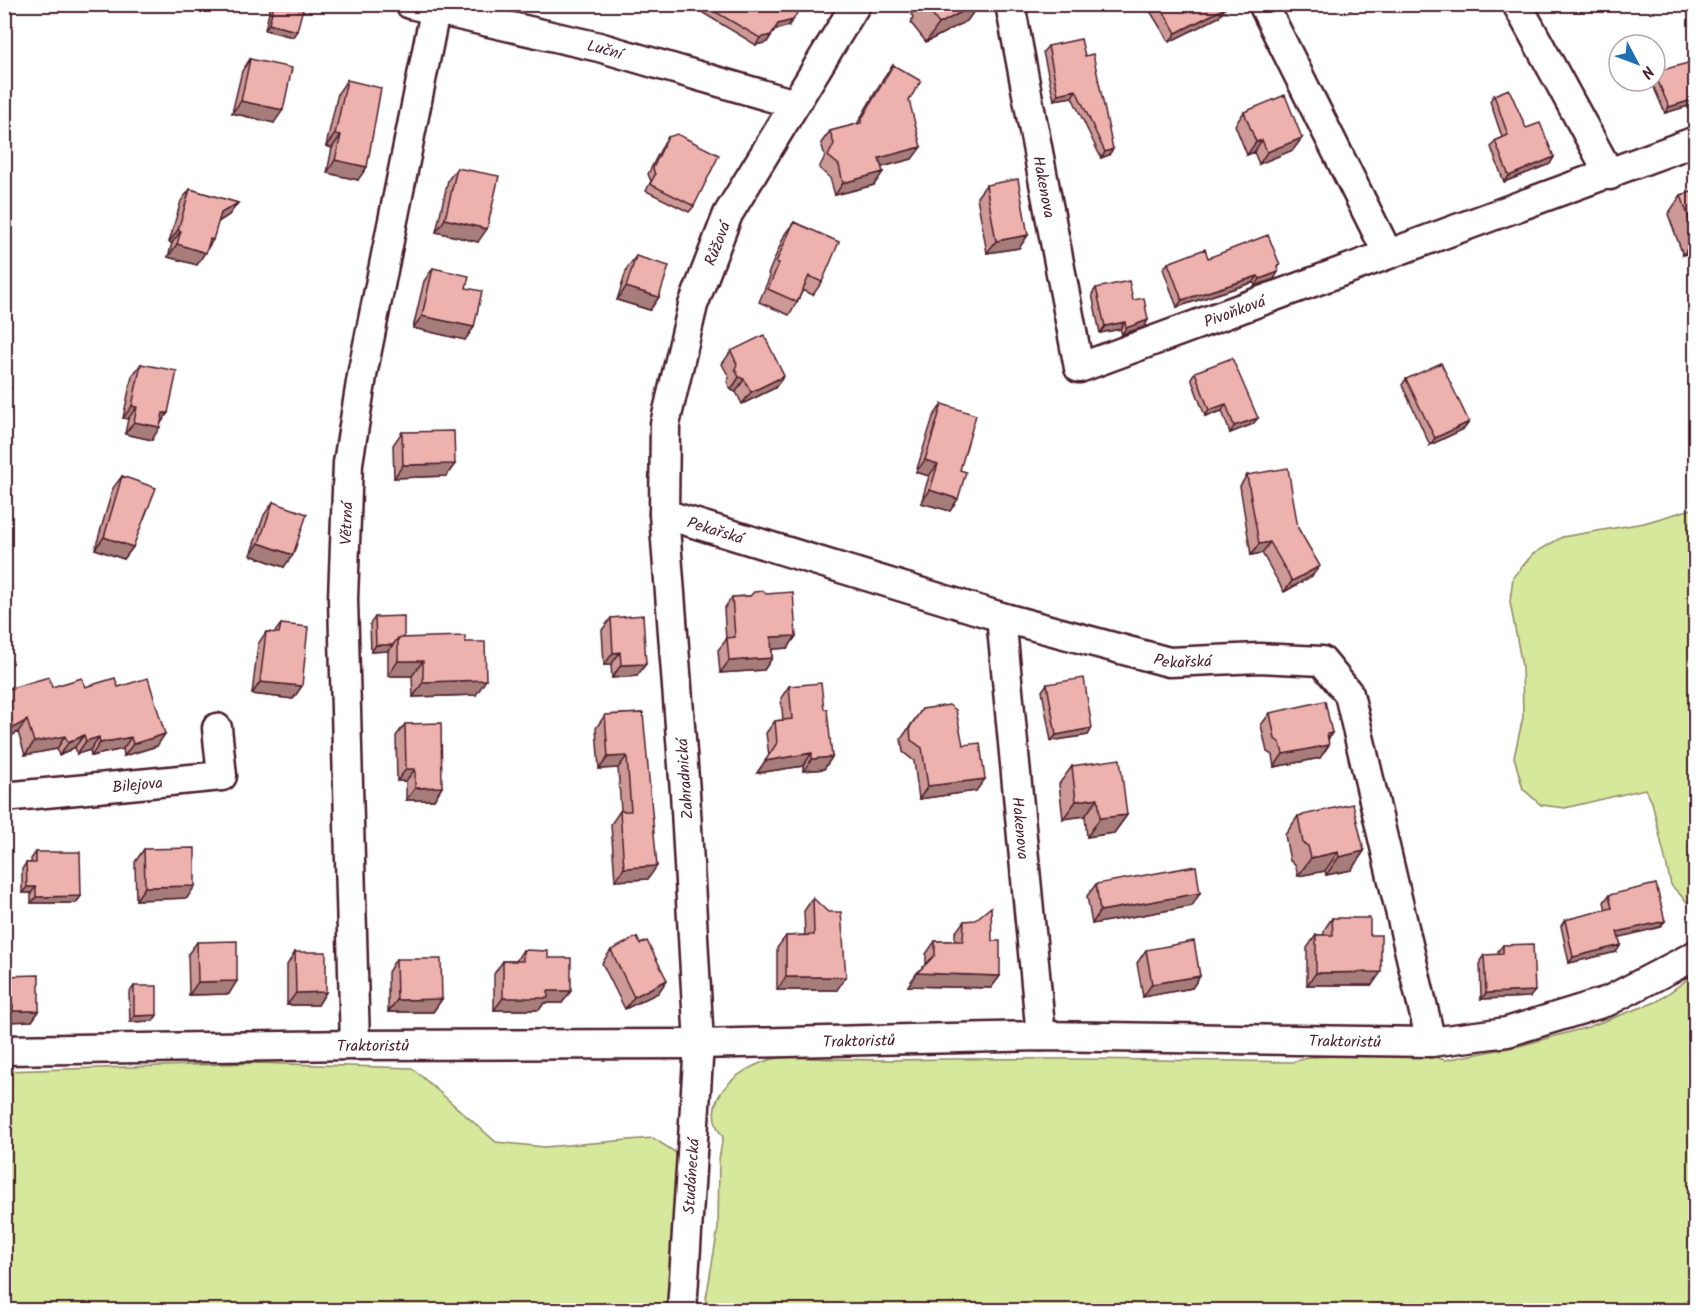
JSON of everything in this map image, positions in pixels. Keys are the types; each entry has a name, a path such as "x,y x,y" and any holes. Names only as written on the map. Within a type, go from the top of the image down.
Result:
{"street":[{"name":"Růžová","path":"664,514 665,424 693,305 728,214 856,4"},
{"name":"Hakenova","path":"1010,4 1079,368"},
{"path":"1263,4 1388,254"},
{"path":"1517,4 1610,175"},
{"name":"Luční","path":"423,8 599,47 795,104"},
{"name":"Větrná","path":"355,1045 344,599 348,463 423,8"},
{"name":"Pivoňková","path":"1079,368 1610,175 1695,141"},
{"name":"Pekařská","path":"664,514 1001,617 1169,662 1258,658 1322,661 1349,694 1431,1042"},
{"name":"Zahradnická","path":"664,514 686,792 699,1044"},
{"name":"Hakenova","path":"1001,617 1041,1036"},
{"name":"Bilejova","path":"4,797 222,776 217,728"},
{"name":"Traktoristů","path":"4,1050 355,1045 699,1044 1041,1036 1431,1042 1508,1032 1608,1000 1695,955"},
{"name":"Studánecká","path":"682,1311 699,1044"}],"green space":[{"path":"1696,508 1695,903 1687,902 1671,885 1652,802 1645,789 1565,808 1541,805 1523,789 1514,757 1523,717 1522,666 1510,602 1513,577 1533,554 1562,537 1644,523"},
{"path":"1695,974 1695,1310 704,1310 718,1229 719,1159 723,1137 716,1123 715,1109 727,1085 738,1075 765,1061 791,1057 883,1060 1293,1062 1311,1057 1421,1053 1445,1060 1519,1046 1588,1027 1656,1002"},
{"path":"256,1063 412,1068 496,1142 544,1147 653,1138 675,1152 682,1165 669,1310 5,1310 5,1071"}],"building":[{"path":"274,4 304,4 297,31 269,24"},
{"path":"716,4 802,4 793,20 778,24 771,35 760,38 707,7"},
{"path":"924,4 976,4 939,24"},
{"path":"1159,4 1224,4 1225,8 1176,33"},
{"path":"1081,39 1085,56 1093,54 1113,149 1105,152 1076,90 1058,94 1048,46"},
{"path":"250,59 292,68 283,110 241,101"},
{"path":"1695,61 1695,99 1669,107 1663,93 1667,93 1667,69"},
{"path":"893,65 921,81 909,100 921,147 879,158 883,172 843,183 839,165 828,156 834,144 830,131 861,123"},
{"path":"347,80 381,88 367,167 335,160 341,135 335,134"},
{"path":"1509,89 1526,128 1540,123 1554,157 1509,176 1495,141 1508,135 1494,95"},
{"path":"1285,95 1302,138 1267,152 1262,140 1256,142 1244,112"},
{"path":"677,134 719,155 694,206 650,184 655,175 653,168 668,137"},
{"path":"457,168 499,176 487,229 445,219"},
{"path":"1018,179 1028,235 996,241 986,185"},
{"path":"190,189 238,203 221,213 213,240 210,239 206,253 177,244 181,231 178,230"},
{"path":"1695,191 1695,236 1681,195"},
{"path":"794,222 839,242 822,282 809,276 797,302 768,289 779,263 776,262"},
{"path":"1268,235 1280,265 1277,266 1278,272 1182,300 1168,263 1205,249 1208,258"},
{"path":"636,256 669,266 659,297 626,287"},
{"path":"433,268 469,276 466,288 482,291 474,327 422,316"},
{"path":"1129,281 1133,300 1144,298 1148,320 1126,328 1125,322 1105,326 1096,288"},
{"path":"764,335 784,376 751,392 735,369 737,364 731,351"},
{"path":"1232,358 1258,418 1234,426 1226,404 1209,410 1195,372"},
{"path":"1441,363 1469,422 1435,438 1406,379"},
{"path":"141,364 177,371 168,413 163,413 160,427 134,422 137,407 132,406"},
{"path":"4,386 11,388 4,406"},
{"path":"942,404 976,415 960,470 966,472 958,499 930,490 938,464 925,460"},
{"path":"454,431 455,464 403,465 402,432"},
{"path":"1288,468 1298,528 1320,566 1292,581 1270,542 1259,544 1247,475"},
{"path":"122,476 156,488 133,547 104,537"},
{"path":"273,502 307,514 293,555 259,543"},
{"path":"763,591 766,594 793,592 796,636 771,637 772,658 729,661 727,638 735,637 732,597 750,596 754,592"},
{"path":"643,615 646,664 621,665 620,652 613,653 611,618"},
{"path":"404,616 404,638 398,638 393,645 376,645 375,617"},
{"path":"281,624 308,627 302,686 260,682 266,632 279,633"},
{"path":"465,636 465,642 485,642 486,680 423,682 423,661 398,661 398,638"},
{"path":"49,677 52,687 82,678 85,687 115,678 118,687 148,678 165,734 133,744 131,737 100,743 99,737 86,741 84,735 68,743 65,736 34,742 27,720 4,733 4,690"},
{"path":"1084,678 1092,728 1056,735 1047,684"},
{"path":"821,683 824,709 827,709 832,757 812,759 812,753 765,761 777,743 775,721 792,719 789,686"},
{"path":"1325,701 1332,733 1327,734 1329,745 1283,754 1280,743 1275,739 1270,713"},
{"path":"949,705 956,710 963,745 980,743 985,779 928,786 922,748 911,740 910,727 922,709"},
{"path":"643,713 657,866 624,868 620,811 631,811 627,756 608,757 605,715"},
{"path":"441,723 442,787 415,788 415,769 406,769 405,724"},
{"path":"1120,759 1127,815 1100,818 1098,798 1076,801 1072,766"},
{"path":"1353,804 1364,851 1339,857 1338,852 1311,858 1308,846 1303,843 1298,816"},
{"path":"195,848 195,886 145,887 144,849"},
{"path":"36,852 80,852 81,896 36,897 36,887 27,887 26,863 36,863"},
{"path":"1196,866 1200,893 1100,911 1096,884"},
{"path":"1656,884 1665,921 1617,932 1621,945 1573,957 1565,920 1612,908 1609,895"},
{"path":"813,898 828,912 841,912 846,977 786,977 786,936 814,935"},
{"path":"991,907 992,941 1000,941 1000,976 917,973 935,955 935,941 963,941 964,921 975,920"},
{"path":"1332,918 1370,918 1370,935 1381,935 1381,972 1316,973 1316,935 1333,935"},
{"path":"637,937 640,944 647,941 667,980 634,997 611,950"},
{"path":"237,941 237,981 198,982 197,942"},
{"path":"1194,941 1200,976 1152,984 1146,950"},
{"path":"1533,944 1535,991 1486,993 1484,955 1503,954 1503,945"},
{"path":"523,950 548,951 548,958 571,958 571,991 548,991 548,998 503,998 503,961 523,961"},
{"path":"295,952 326,952 326,992 296,993"},
{"path":"396,959 441,959 442,999 397,1000"},
{"path":"39,975 39,1011 13,1011 13,1005 4,1005 4,976"},
{"path":"134,986 157,986 157,1015 134,1016"}]}
